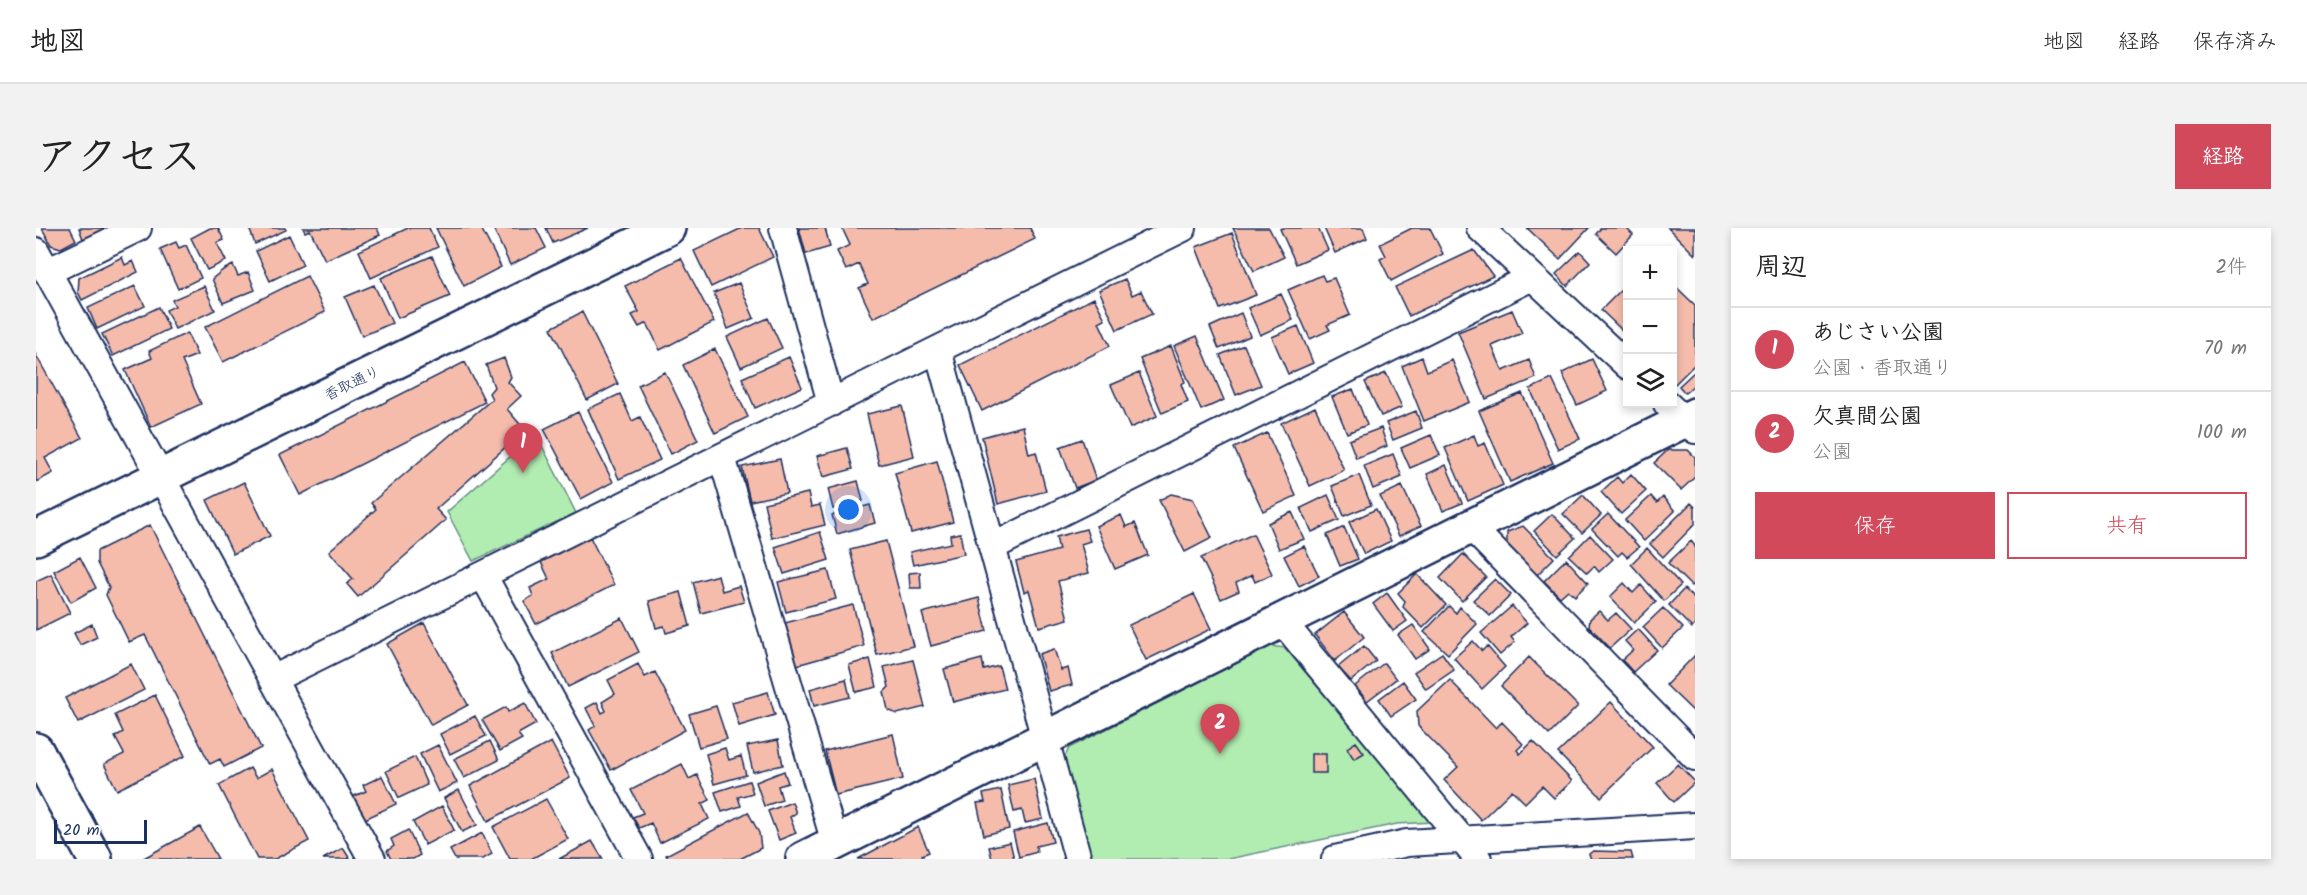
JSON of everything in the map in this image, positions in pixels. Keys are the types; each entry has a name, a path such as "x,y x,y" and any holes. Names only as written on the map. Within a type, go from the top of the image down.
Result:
{"street":[{"path":"138,228 42,262 372,859"},
{"name":"香取通り","path":"36,538 668,228"},
{"path":"783,228 831,403"},
{"path":"273,679 1184,228"},
{"path":"1480,228 1623,361"},
{"path":"992,547 1532,277"},
{"path":"938,350 1078,859"},
{"path":"803,859 1282,621 1685,417"},
{"path":"722,457 835,843"},
{"path":"1470,526 1695,758"},
{"path":"483,575 639,859"},
{"path":"1282,621 1470,850"},
{"path":"36,750 95,859"},
{"path":"1335,859 1407,843 1470,850 1695,826"}],"green space":[{"path":"536,434 576,513 473,561 447,512"},
{"path":"1270,646 1285,648 1432,822 1397,824 1228,859 1089,859 1063,761 1069,748"}],"building":[{"path":"42,228 70,228 76,240 61,248 51,245"},
{"path":"79,228 108,228 83,239"},
{"path":"210,228 218,228 224,240 217,243 226,261 207,270 191,238"},
{"path":"249,228 285,228 286,230 255,244"},
{"path":"303,228 377,228 380,235 325,260 310,230 305,232"},
{"path":"408,228 429,228 438,247 371,278 359,251"},
{"path":"436,228 481,228 501,267 464,286"},
{"path":"493,228 536,228 546,248 510,265"},
{"path":"546,228 588,228 553,243"},
{"path":"742,228 759,228 773,257 711,287 694,251"},
{"path":"799,228 825,228 830,247 806,254"},
{"path":"842,228 1030,228 1035,239 873,318 859,288 868,284 859,264 846,270 837,251 850,245"},
{"path":"1233,228 1269,228 1284,257 1254,271"},
{"path":"1318,228 1328,250 1296,264 1280,229"},
{"path":"1324,228 1363,228 1367,238 1335,253"},
{"path":"1412,228 1430,228 1443,254 1391,281 1380,259 1386,256 1380,244"},
{"path":"1527,228 1589,228 1560,259"},
{"path":"1601,228 1626,228 1633,235 1616,253 1596,234"},
{"path":"1668,228 1695,228 1695,255"},
{"path":"1232,233 1256,295 1220,309 1196,247"},
{"path":"289,235 303,265 270,281 256,251"},
{"path":"176,242 179,248 186,245 201,278 178,289 160,249"},
{"path":"1474,250 1493,276 1409,316 1395,287"},
{"path":"1580,251 1590,262 1567,286 1556,274"},
{"path":"432,256 450,296 398,318 381,278"},
{"path":"122,257 125,265 133,261 138,272 82,300 78,292 79,278"},
{"path":"681,258 714,322 660,350 647,323 639,327 632,315 639,312 625,286"},
{"path":"233,265 238,276 248,272 255,290 223,303 212,279"},
{"path":"1322,275 1325,281 1334,278 1350,315 1327,325 1330,330 1310,339 1288,290"},
{"path":"307,276 325,312 223,362 205,327"},
{"path":"1125,279 1132,295 1141,291 1152,314 1117,330 1099,290"},
{"path":"739,283 754,318 728,329 714,293"},
{"path":"374,285 392,323 362,336 345,297"},
{"path":"135,286 145,306 97,329 88,308"},
{"path":"204,286 215,310 175,329 166,310 175,306 172,300"},
{"path":"1623,288 1623,331 1601,310"},
{"path":"1677,288 1695,305 1695,364 1677,382"},
{"path":"1281,294 1293,320 1260,335 1248,308"},
{"path":"1094,298 1105,319 1099,322 1110,346 982,411 960,365"},
{"path":"159,307 169,329 113,356 102,334"},
{"path":"1512,310 1522,333 1492,346 1503,371 1529,360 1536,378 1486,399 1458,332"},
{"path":"582,312 618,384 587,400 551,328"},
{"path":"1241,313 1250,336 1219,349 1210,327"},
{"path":"768,318 782,348 741,367 727,337"},
{"path":"1298,326 1313,363 1288,374 1272,337"},
{"path":"187,333 197,355 182,361 201,404 151,427 125,370 152,358 149,351"},
{"path":"1197,336 1224,400 1201,410 1174,346"},
{"path":"1244,345 1261,385 1236,395 1220,355"},
{"path":"1171,346 1185,382 1181,384 1188,402 1162,413 1140,359"},
{"path":"715,349 748,417 715,433 683,365"},
{"path":"36,355 82,438 45,458 53,473 36,482"},
{"path":"789,357 802,387 755,408 742,378"},
{"path":"1422,357 1427,371 1452,360 1470,402 1424,421 1402,366"},
{"path":"504,358 511,377 508,382 521,396 507,409 525,430 436,509 446,520 358,597 347,584 353,579 329,551 376,509 371,503 492,399 489,393 494,387 486,365"},
{"path":"1592,359 1607,391 1577,405 1562,373"},
{"path":"465,362 485,402 300,495 280,455"},
{"path":"1695,371 1695,384 1685,393 1679,386"},
{"path":"665,372 698,440 671,454 638,385"},
{"path":"1139,373 1157,416 1130,428 1111,385"},
{"path":"1386,373 1402,407 1381,416 1365,382"},
{"path":"1552,379 1580,439 1558,449 1530,389"},
{"path":"1353,389 1367,425 1347,433 1332,397"},
{"path":"1522,393 1553,463 1510,482 1479,411"},
{"path":"620,394 632,421 640,417 660,460 619,479 588,409"},
{"path":"902,406 914,456 879,465 867,414"},
{"path":"1315,407 1344,470 1310,486 1281,423"},
{"path":"1416,411 1422,428 1393,440 1386,423"},
{"path":"578,412 613,482 581,499 544,429"},
{"path":"1023,426 1029,454 1036,452 1046,491 998,504 982,437"},
{"path":"1381,428 1387,446 1356,458 1349,440"},
{"path":"1267,433 1296,496 1263,511 1234,448"},
{"path":"1431,435 1440,455 1410,468 1401,448"},
{"path":"1474,435 1478,446 1485,443 1503,485 1468,501 1445,448"},
{"path":"1082,439 1096,480 1075,488 1060,447"},
{"path":"847,448 853,469 823,477 817,456"},
{"path":"1668,450 1688,450 1695,457 1695,477 1681,490 1654,463"},
{"path":"1393,454 1402,477 1373,489 1364,466"},
{"path":"780,459 787,493 750,501 742,467"},
{"path":"937,461 953,522 911,533 895,473"},
{"path":"1446,465 1462,503 1443,511 1427,474"},
{"path":"1631,474 1646,491 1621,514 1601,492 1617,477 1622,483"},
{"path":"1359,475 1371,505 1344,516 1332,486"},
{"path":"858,481 863,501 833,509 828,489"},
{"path":"244,482 270,536 233,554 207,500"},
{"path":"1402,486 1421,526 1399,536 1380,496"},
{"path":"808,493 811,507 820,505 825,525 772,538 764,503"},
{"path":"1171,494 1193,499 1212,538 1185,552 1159,500"},
{"path":"1328,495 1339,520 1312,532 1301,508"},
{"path":"1583,495 1601,515 1582,533 1563,514"},
{"path":"1651,496 1657,503 1663,497 1675,511 1644,541 1625,520"},
{"path":"1691,503 1695,507 1695,524 1663,557 1650,544"},
{"path":"870,505 875,523 837,534 832,515"},
{"path":"1376,509 1391,541 1364,554 1349,522"},
{"path":"1292,512 1304,539 1279,549 1268,523"},
{"path":"1552,514 1575,538 1557,555 1534,531"},
{"path":"1608,514 1639,547 1627,557 1622,552 1618,556 1592,529"},
{"path":"1121,515 1126,527 1135,523 1148,555 1115,569 1096,526"},
{"path":"150,525 261,748 224,767 220,759 210,764 145,635 129,642 106,595 109,587 97,563 97,551"},
{"path":"1523,526 1554,558 1537,575 1507,544 1507,532"},
{"path":"1344,527 1358,559 1340,566 1327,535"},
{"path":"1086,529 1090,541 1081,544 1089,573 1058,581 1068,619 1039,627 1029,590 1024,592 1016,562 1059,550 1056,537"},
{"path":"820,532 829,560 784,574 775,547"},
{"path":"960,533 964,554 913,565 910,552 951,543 950,535"},
{"path":"1253,534 1272,574 1255,582 1252,575 1236,583 1239,591 1221,599 1201,558"},
{"path":"1590,535 1613,559 1599,572 1594,566 1587,573 1569,556"},
{"path":"590,537 614,585 536,624 524,601 533,596 530,588 549,579 541,562"},
{"path":"886,541 913,646 877,655 850,550"},
{"path":"1691,541 1695,546 1695,582 1691,586 1668,563"},
{"path":"1304,546 1319,576 1299,586 1284,556"},
{"path":"1647,548 1681,585 1664,601 1631,564"},
{"path":"1463,554 1486,577 1462,601 1440,578"},
{"path":"80,557 96,588 71,602 54,571"},
{"path":"1566,559 1588,583 1575,596 1568,590 1560,597 1544,581"},
{"path":"828,570 836,599 786,612 778,582"},
{"path":"920,572 921,588 910,588 909,573"},
{"path":"51,574 70,613 36,630 36,581"},
{"path":"1417,574 1446,605 1423,628 1403,607 1405,601 1398,593"},
{"path":"718,575 722,591 739,586 744,602 701,613 693,582"},
{"path":"1495,579 1511,595 1490,616 1473,600"},
{"path":"1624,583 1633,593 1641,585 1656,602 1634,623 1610,597"},
{"path":"1684,589 1695,600 1695,625 1692,628 1669,605"},
{"path":"681,592 690,626 666,633 664,626 656,628 649,601"},
{"path":"1387,593 1407,621 1393,631 1373,604"},
{"path":"1194,594 1211,629 1146,660 1129,625"},
{"path":"979,598 987,631 931,646 922,613"},
{"path":"853,605 864,646 797,665 785,623"},
{"path":"1449,606 1456,613 1460,607 1477,624 1448,654 1424,632"},
{"path":"1512,606 1527,623 1511,637 1515,642 1500,655 1481,633"},
{"path":"1663,608 1683,628 1662,648 1643,627"},
{"path":"1599,611 1608,620 1616,613 1631,629 1610,648 1589,626 1590,619"},
{"path":"1344,612 1364,637 1335,661 1315,635"},
{"path":"622,618 639,652 568,687 552,653"},
{"path":"424,623 468,705 431,725 387,644"},
{"path":"92,624 97,637 80,645 74,633"},
{"path":"1413,625 1430,649 1415,659 1398,635"},
{"path":"1638,629 1657,650 1633,672 1622,660 1633,650 1625,641"},
{"path":"1473,641 1482,651 1487,646 1505,667 1482,689 1454,658"},
{"path":"1364,646 1376,661 1351,681 1338,667"},
{"path":"1054,649 1061,670 1068,668 1072,685 1049,691 1039,654"},
{"path":"1442,653 1454,670 1426,689 1414,672"},
{"path":"1695,655 1695,713 1666,685"},
{"path":"1529,657 1578,706 1549,735 1501,686"},
{"path":"870,659 877,687 856,692 849,665"},
{"path":"982,659 984,670 999,666 1005,689 953,702 944,669"},
{"path":"913,660 925,707 897,714 888,710 884,692 889,687 884,667"},
{"path":"1384,663 1396,679 1367,701 1355,686"},
{"path":"131,664 144,690 78,723 65,698"},
{"path":"638,664 645,677 655,672 685,730 611,770 589,730 595,726 586,708 597,702 602,713 606,711 602,702 615,694 608,680"},
{"path":"846,679 850,697 814,706 810,689"},
{"path":"1450,680 1496,728 1502,722 1523,744 1517,750 1520,754 1533,741 1572,781 1554,798 1542,786 1525,803 1512,790 1481,820 1444,780 1458,767 1418,726 1417,711"},
{"path":"1403,681 1416,699 1391,716 1379,699"},
{"path":"768,692 775,715 739,726 732,702"},
{"path":"155,695 185,756 117,790 104,764 124,754 115,737 123,732 115,715"},
{"path":"1611,702 1653,747 1601,797 1558,753"},
{"path":"525,703 536,724 518,734 522,739 500,751 482,720 506,707 508,712"},
{"path":"716,706 727,739 699,747 689,714"},
{"path":"475,716 486,736 450,754 440,734"},
{"path":"893,734 903,779 836,795 825,751"},
{"path":"778,740 783,765 753,772 747,746"},
{"path":"490,741 499,760 464,778 454,759"},
{"path":"551,742 570,778 488,821 470,786"},
{"path":"1356,742 1364,753 1354,759 1347,748"},
{"path":"438,745 457,783 438,792 420,754"},
{"path":"725,748 729,760 741,756 746,775 714,784 706,754"},
{"path":"1311,754 1326,754 1326,773 1311,773"},
{"path":"415,757 427,785 399,798 386,771"},
{"path":"682,764 689,779 697,775 710,800 702,804 709,819 660,843 651,823 639,828 633,817 643,813 631,790"},
{"path":"1678,764 1695,782 1674,802 1657,783"},
{"path":"250,768 256,778 272,769 309,841 275,859 257,859 219,785"},
{"path":"784,771 788,783 778,786 782,800 764,806 756,782"},
{"path":"382,776 396,804 363,820 352,797 366,791 363,785"},
{"path":"1034,779 1043,819 1025,823 1022,810 1014,812 1008,785"},
{"path":"749,781 753,793 738,797 741,806 722,812 715,792"},
{"path":"459,790 477,825 462,832 444,798"},
{"path":"1001,790 1009,829 984,835 977,803 985,802 983,794"},
{"path":"546,799 568,839 531,859 510,859 493,827"},
{"path":"792,802 796,813 790,817 796,833 779,840 768,811"},
{"path":"442,806 454,830 425,845 413,822"},
{"path":"748,812 759,833 761,848 740,859 668,859 666,855"},
{"path":"1048,823 1053,842 1036,846 1037,852 1019,857 1013,832"},
{"path":"200,827 218,859 142,859"},
{"path":"918,827 929,852 922,855 924,859 858,859"},
{"path":"408,830 420,855 413,859 391,859 387,851 394,846 391,839"},
{"path":"482,833 492,854 483,859 455,859 450,850"},
{"path":"592,841 603,859 559,859"},
{"path":"1010,842 1014,859 992,859 989,847"},
{"path":"343,848 350,859 323,859"},
{"path":"1593,851 1631,852 1633,859 1591,859 1589,854"}],"place":[{"name":"あじさい公園","path":"523,473"},
{"name":"欠真間公園","path":"1220,754"}]}
